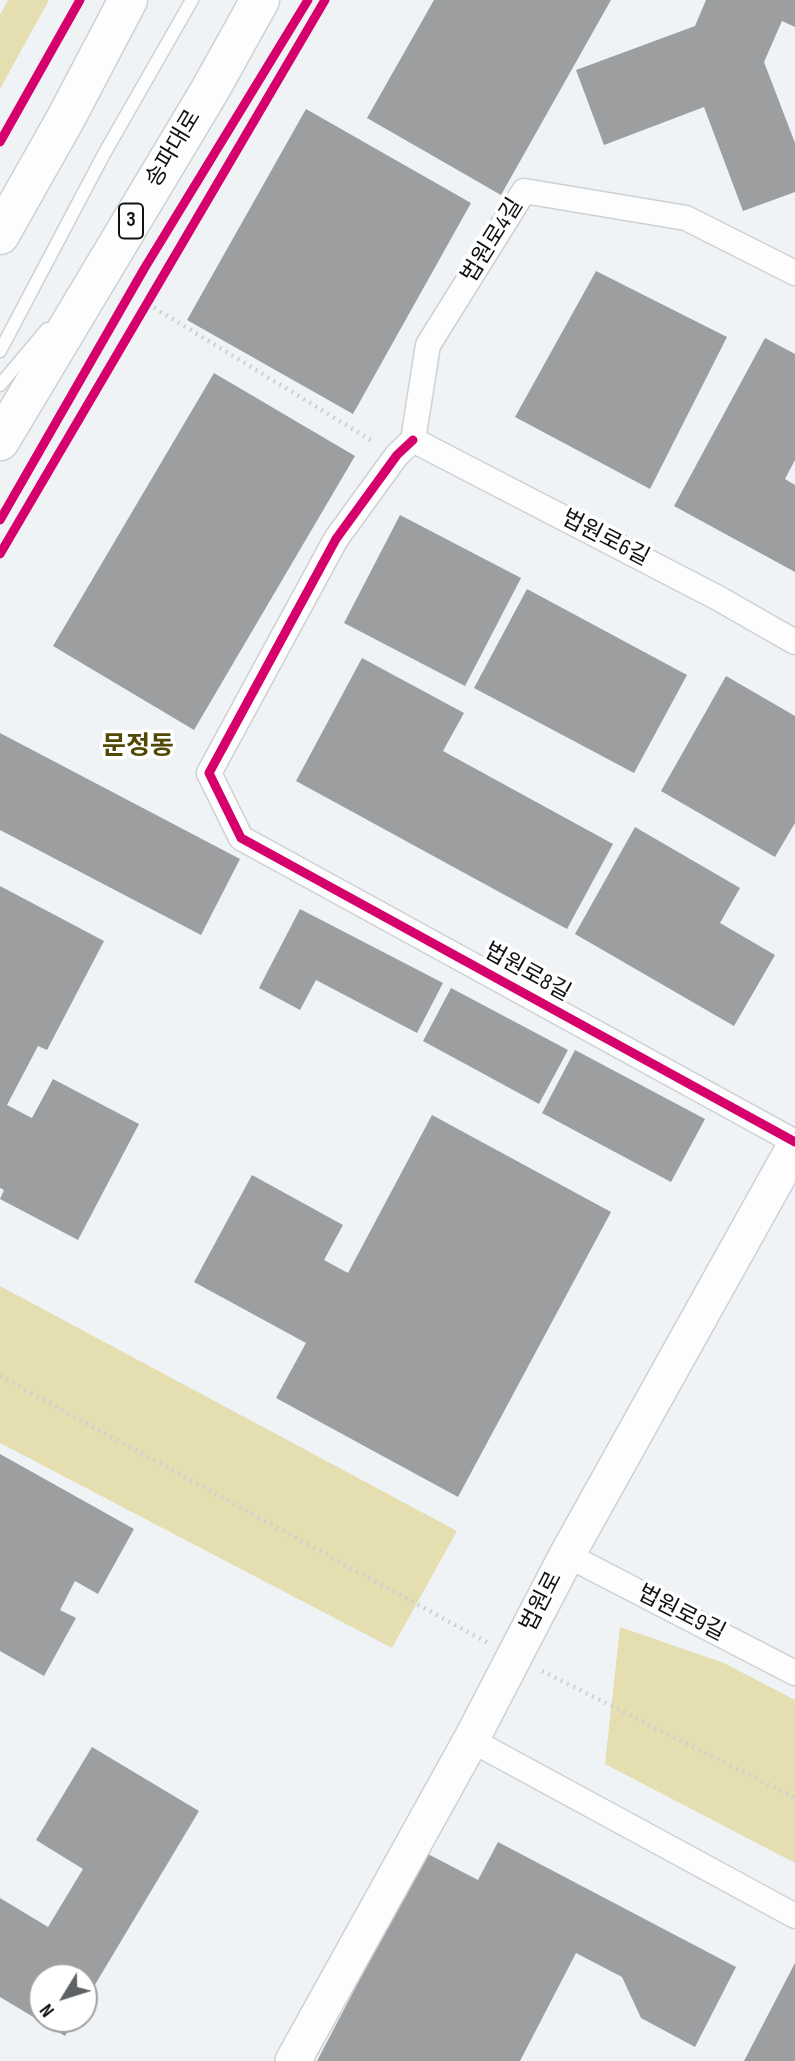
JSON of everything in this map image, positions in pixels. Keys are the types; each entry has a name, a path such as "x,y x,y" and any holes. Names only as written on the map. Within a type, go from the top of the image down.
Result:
{"main road":[{"path":"0,235 128,0"},
{"name":"송파대로","path":"0,441 260,0"}],"street":[{"name":"법원로4길","path":"405,448 428,345 524,191 687,218 795,273"},
{"name":"법원로6길","path":"405,448 706,592 795,642"},
{"name":"법원로8길","path":"405,448 336,539 209,773 241,838 795,1144"},
{"name":"법원로","path":"293,2061 471,1740 566,1555 795,1144"},
{"name":"법원로9길","path":"566,1555 795,1673"},
{"path":"471,1740 795,1916"}],"lane":[{"path":"0,351 104,154 192,0"},
{"path":"0,385 114,251"}],"path":[{"path":"0,554 325,0"},
{"path":"148,304 405,448"},
{"path":"0,1376 514,1657 795,1798"}],"shaded area":[{"path":"8,0 49,0 0,89 0,15"},
{"path":"0,1286 457,1531 392,1648 0,1443"},
{"path":"620,1627 724,1663 795,1700 795,1863 605,1764"}],"building":[{"path":"434,0 611,0 501,195 367,118"},
{"path":"706,0 795,0 795,27 782,21 764,62 795,143 795,192 743,211 704,107 604,145 576,70 695,26"},
{"path":"306,109 471,203 353,414 187,320"},
{"path":"596,271 727,337 650,489 515,417"},
{"path":"765,338 795,354 795,460 785,479 795,485 795,572 674,506"},
{"path":"214,373 355,456 194,730 53,646"},
{"path":"400,515 521,578 465,686 344,623"},
{"path":"527,589 687,675 634,773 474,688"},
{"path":"362,658 464,713 443,751 613,844 567,929 296,781"},
{"path":"726,676 795,716 795,823 775,857 661,791"},
{"path":"0,733 240,859 201,935 0,830"},
{"path":"635,827 740,888 720,923 775,955 734,1026 575,934"},
{"path":"0,886 104,941 47,1050 38,1046 7,1105 32,1118 53,1079 139,1124 78,1240 0,1199 4,1190 0,1188"},
{"path":"300,909 443,983 417,1033 316,980 300,1010 259,988"},
{"path":"451,988 568,1050 539,1104 423,1041"},
{"path":"575,1050 705,1119 671,1182 542,1113"},
{"path":"432,1115 611,1212 458,1497 276,1398 306,1343 194,1282 252,1175 343,1225 324,1260 348,1273"},
{"path":"0,1454 134,1529 98,1594 75,1581 60,1610 76,1618 44,1676 0,1651"},
{"path":"92,1747 199,1811 98,1980 98,1963 28,1963 28,2014 0,1997 0,1898 48,1927 83,1869 36,1840"},
{"path":"498,1842 736,1967 695,2047 641,2018 622,1977 576,1953 520,2061 317,2061 426,1853 478,1880"},
{"path":"795,1963 795,2061 744,2061"}],"cycle path":[{"path":"0,142 80,0"},
{"path":"0,520 144,269 308,0"},
{"path":"0,554 325,0"},
{"path":"413,440 397,455 336,539 209,773 241,838 795,1142"}],"district":[{"name":"문정동","path":"138,747"}]}
